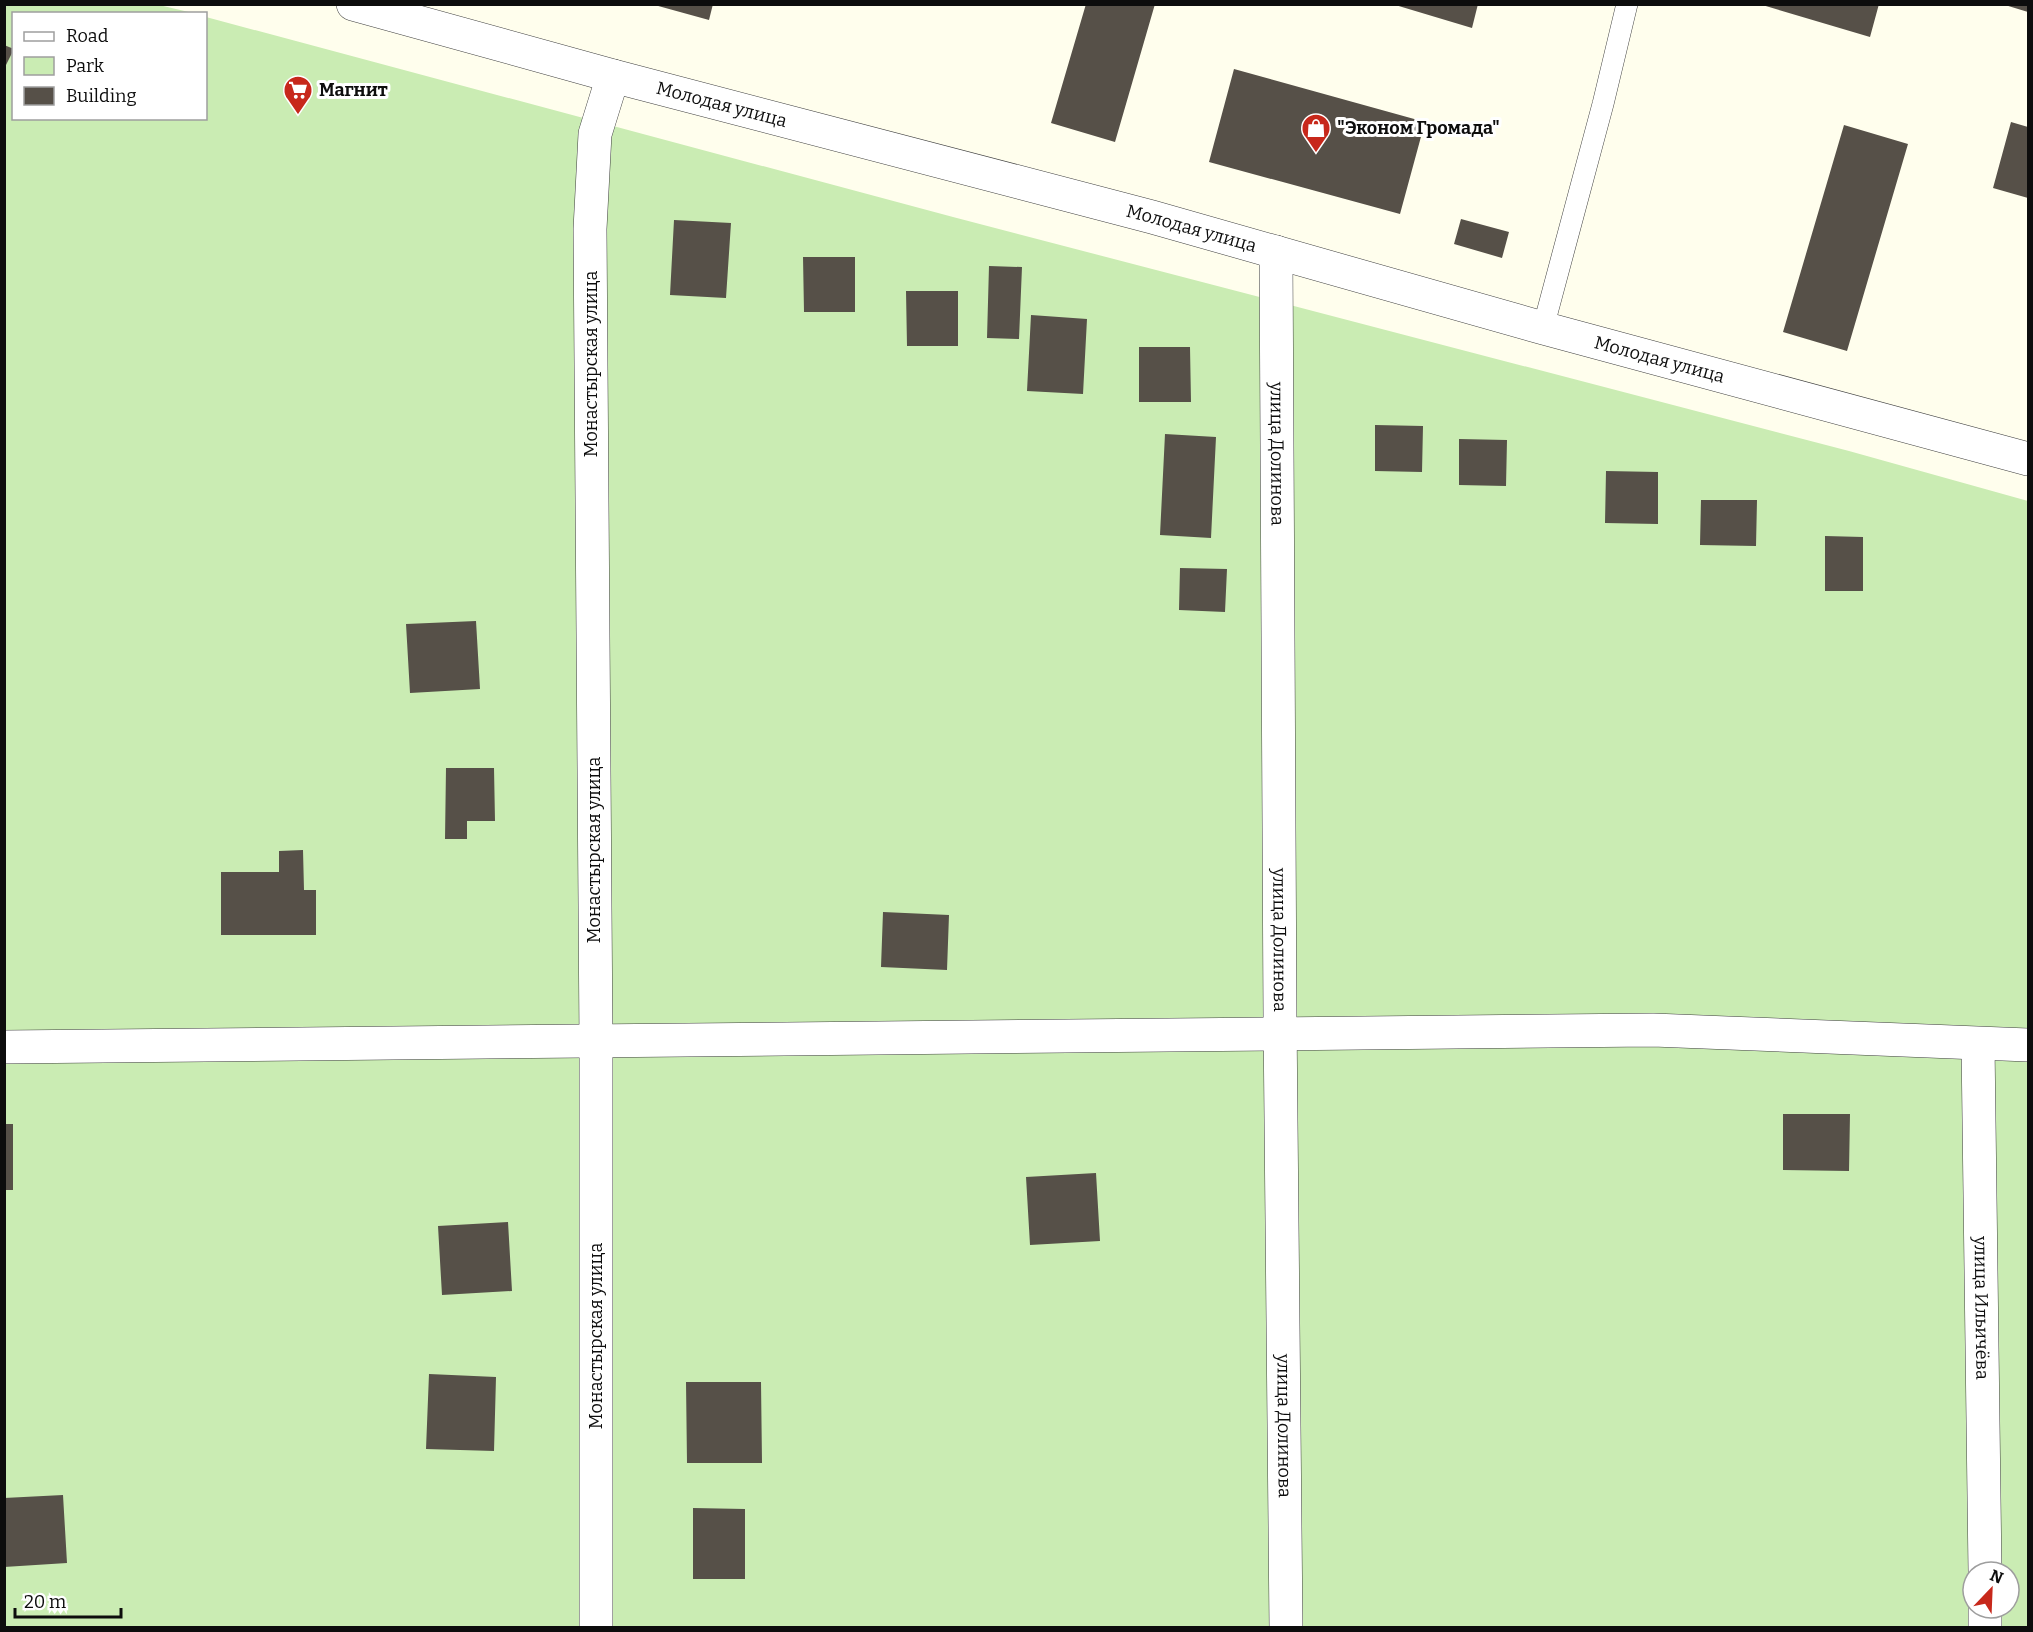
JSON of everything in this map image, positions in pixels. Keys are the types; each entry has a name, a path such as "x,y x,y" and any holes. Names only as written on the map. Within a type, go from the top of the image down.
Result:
{"street":[{"name":"Молодая улица","path":"353,4 613,76 1140,214 1543,328 2028,459"},
{"name":"Монастырская улица","path":"596,1628 596,1041 590,229 595,134 613,76"},
{"name":"улица Долинова","path":"1276,252 1286,1628"},
{"path":"4,1047 1653,1030 2028,1045"},
{"name":"улица Ильичёва","path":"1978,1044 1985,1560"}],"lane":[{"path":"1543,328 1603,104 1627,4"}],"green space":[{"path":"5,5 159,5 189,12 12,12 12,120 207,120 207,17 953,217 1849,451 2028,501 2028,1627 5,1628"}],"building":[{"path":"651,4 713,4 709,20"},
{"path":"1086,4 1155,4 1115,142 1051,123"},
{"path":"1392,4 1478,4 1472,28"},
{"path":"1759,4 1879,4 1870,37"},
{"path":"2028,4 2028,12 2005,5"},
{"path":"4,45 12,48 12,53 4,69"},
{"path":"1234,69 1425,122 1400,214 1209,162"},
{"path":"2011,122 2028,127 2028,198 1993,188"},
{"path":"1844,125 1908,144 1847,351 1783,332"},
{"path":"1461,219 1509,232 1502,258 1454,244"},
{"path":"674,220 731,223 726,298 670,295"},
{"path":"803,257 855,257 855,312 804,312"},
{"path":"989,266 1022,267 1019,339 987,338"},
{"path":"906,291 958,291 958,346 907,346"},
{"path":"1031,315 1087,319 1083,394 1027,391"},
{"path":"1139,347 1190,347 1191,402 1139,402"},
{"path":"1375,425 1423,426 1422,472 1375,471"},
{"path":"1165,434 1216,437 1211,538 1160,535"},
{"path":"1459,439 1507,440 1506,486 1459,485"},
{"path":"1606,471 1658,472 1658,524 1605,523"},
{"path":"1701,500 1757,500 1756,546 1700,545"},
{"path":"1825,536 1863,537 1863,591 1825,591"},
{"path":"1180,568 1227,569 1225,612 1179,610"},
{"path":"476,621 480,689 410,693 406,624"},
{"path":"446,768 494,768 495,821 467,821 467,839 445,839"},
{"path":"303,850 304,890 316,890 316,935 221,935 221,872 279,872 279,851"},
{"path":"883,912 949,915 947,970 881,967"},
{"path":"1783,1114 1850,1114 1849,1171 1783,1170"},
{"path":"4,1124 13,1124 13,1190 4,1190"},
{"path":"1096,1173 1100,1241 1030,1245 1026,1177"},
{"path":"508,1222 512,1291 442,1295 438,1226"},
{"path":"429,1374 496,1377 494,1451 426,1449"},
{"path":"686,1382 761,1382 762,1463 687,1463"},
{"path":"63,1495 67,1563 4,1567 4,1498"},
{"path":"693,1508 745,1509 745,1579 693,1579"}],"place":[{"name":"Магнит","path":"298,116"},
{"name":"\"Эконом Громада\"","path":"1316,154"}]}
